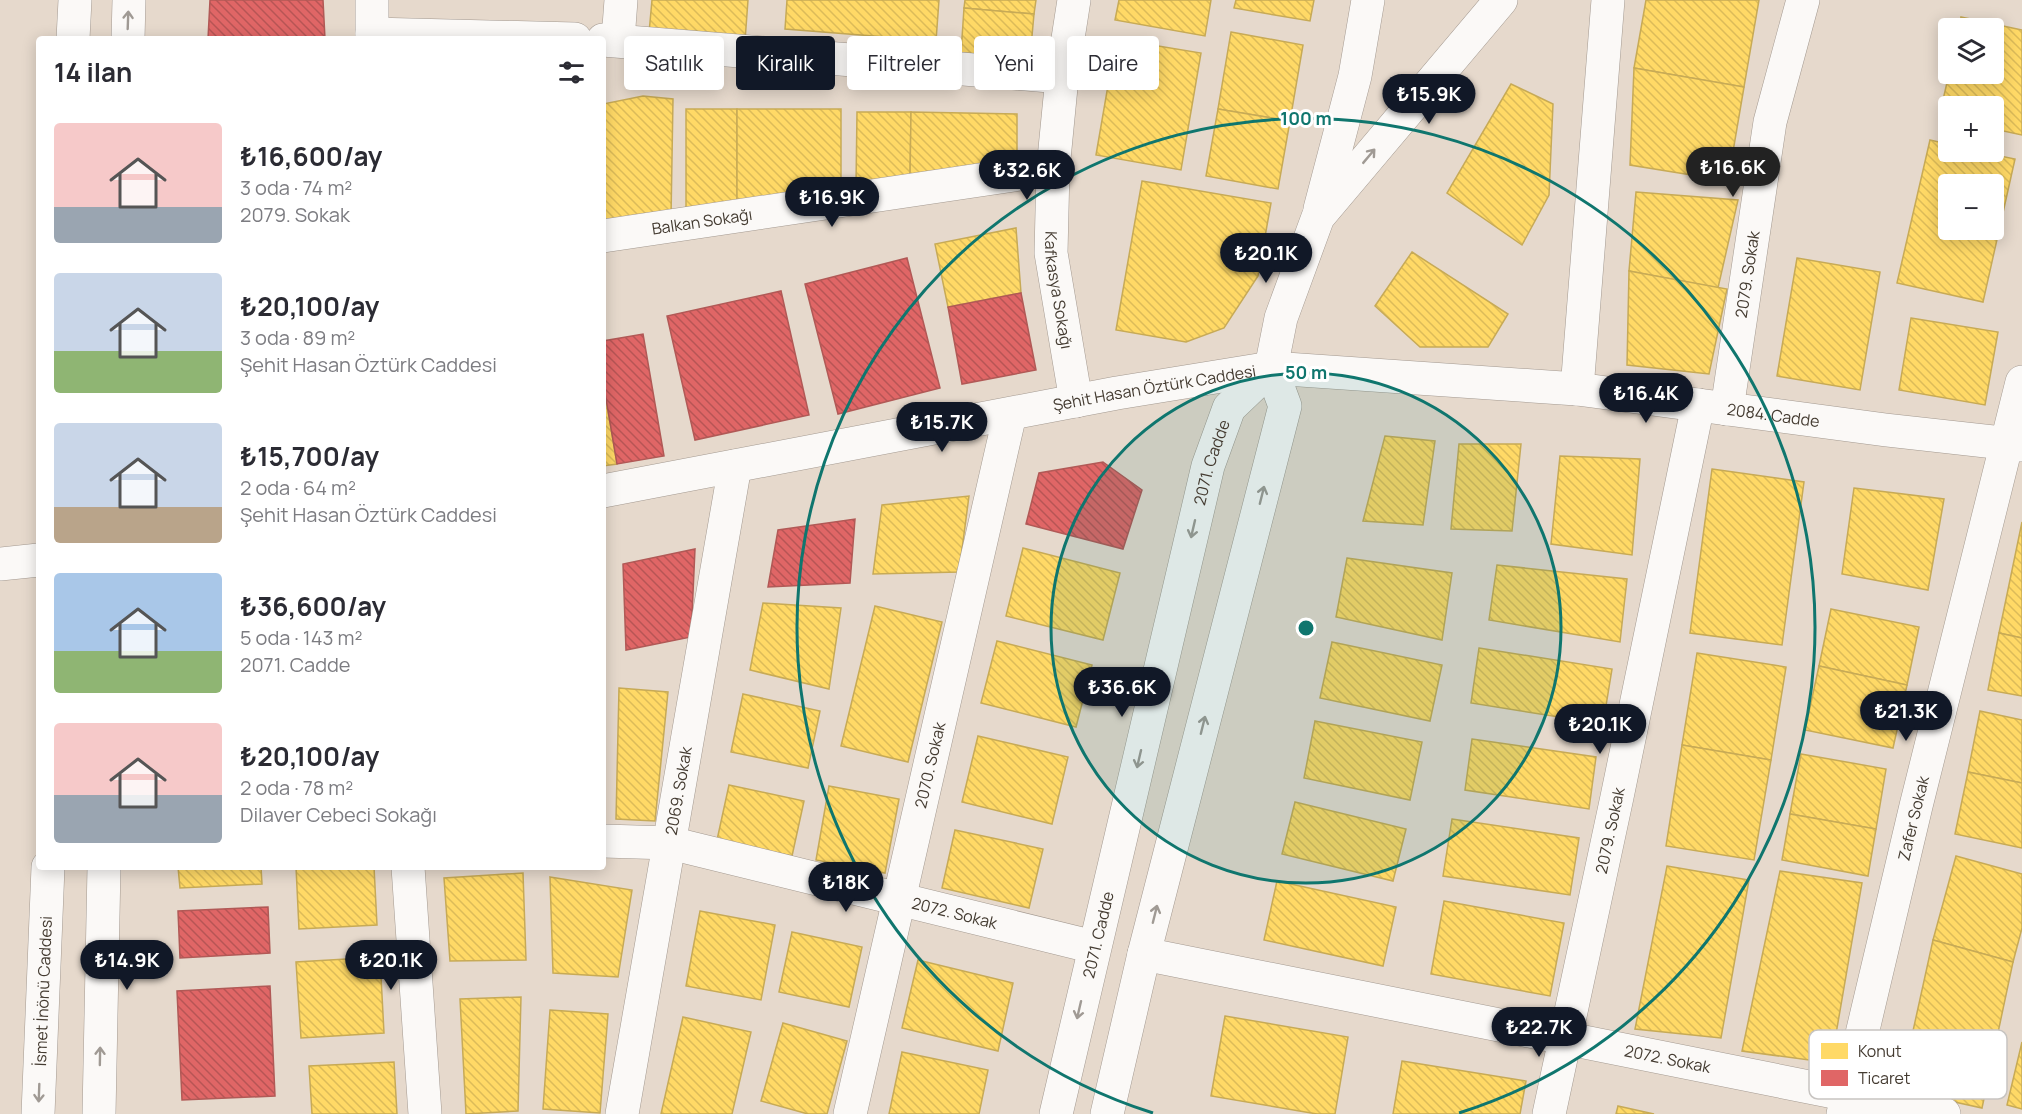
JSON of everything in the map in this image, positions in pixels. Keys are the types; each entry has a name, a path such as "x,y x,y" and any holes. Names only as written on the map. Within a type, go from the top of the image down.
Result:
{"street":[{"path":"73,36 75,0"},
{"path":"128,36 129,0"},
{"path":"372,0 372,36"},
{"path":"621,0 611,40 1062,77"},
{"name":"Kafkasya Sokağı","path":"1074,0 1062,77 1053,169 1051,253 1076,401"},
{"path":"1318,217 1354,76 1368,0"},
{"name":"Şehit Hasan Öztürk Caddesi","path":"606,490 1076,401 1271,368 1281,318 1318,217 1501,0"},
{"path":"1577,389 1608,0"},
{"name":"2079. Sokak","path":"1549,1114 1617,797 1712,407 1770,122 1803,0"},
{"name":"Balkan Sokağı","path":"606,236 1053,169"},
{"path":"1107,1114 1144,954 1285,406 1271,368"},
{"name":"2084. Cadde","path":"1271,368 1577,389 2014,444"},
{"name":"2071. Cadde","path":"1056,1114 1208,466 1229,408 1271,368"},
{"name":"Zafer Sokak","path":"1864,1030 2014,444 2022,382"},
{"name":"2070. Sokak","path":"850,1114 1010,414"},
{"name":"2069. Sokak","path":"622,1114 735,466"},
{"path":"0,564 36,560"},
{"name":"2072. Sokak","path":"606,841 670,843 1094,947"},
{"name":"İsmet İnönü Caddesi","path":"38,1114 48,870"},
{"path":"99,1114 104,870"},
{"path":"408,870 424,1114"},
{"name":"2072. Sokak","path":"1144,954 1565,1037 1809,1095"},
{"name":"2072. Sokak","path":"1824,1099 1845,1104 1944,1114"}],"building: Konut":[{"path":"652,0 748,0 745,36 736,36 736,40 724,39 724,36 649,33"},
{"path":"787,0 939,0 936,36 873,36 785,29"},
{"path":"965,0 1036,0 1034,14 964,8"},
{"path":"1119,0 1211,0 1205,36 1115,20"},
{"path":"1236,0 1314,0 1310,21 1234,8"},
{"path":"1646,0 1759,0 1744,87 1634,68"},
{"path":"964,8 1034,14 1032,36 974,36 974,54 962,53"},
{"path":"2004,26 2022,30 2022,135 2004,131 2004,96 1944,96 1947,84 2004,84"},
{"path":"1231,32 1303,45 1290,121 1218,109"},
{"path":"1159,46 1201,53 1181,170 1096,155 1107,90 1159,90"},
{"path":"1634,68 1744,87 1728,181 1630,165"},
{"path":"1511,84 1553,104 1549,195 1522,245 1447,193"},
{"path":"643,96 673,99 671,218 606,224 606,103"},
{"path":"686,109 737,109 737,207 686,207"},
{"path":"737,109 841,109 841,194 737,207"},
{"path":"1218,109 1290,121 1278,189 1206,176"},
{"path":"857,112 911,112 910,185 856,185"},
{"path":"911,112 1017,114 1017,163 910,178"},
{"path":"1930,140 1938,142 1938,162 2004,162 2004,157 2015,159 2004,208 2004,174 1938,174 1938,240 1997,240 1983,302 1897,283"},
{"path":"1142,181 1271,203 1258,276 1224,328 1186,342 1116,330"},
{"path":"1636,192 1738,200 1718,288 1629,271"},
{"path":"1016,228 1021,293 948,307 935,244"},
{"path":"1412,252 1508,314 1488,347 1420,347 1375,306"},
{"path":"1797,258 1880,272 1860,390 1777,376"},
{"path":"1629,271 1727,289 1709,374 1627,365"},
{"path":"1911,318 1998,332 1985,405 1899,390"},
{"path":"606,399 617,464 606,466"},
{"path":"1385,436 1435,441 1423,525 1363,521"},
{"path":"1459,444 1521,444 1512,531 1451,529"},
{"path":"1560,456 1640,459 1632,555 1551,544"},
{"path":"1712,469 1804,482 1782,645 1690,633"},
{"path":"1854,488 1944,499 1928,590 1842,574"},
{"path":"969,496 959,572 873,574 882,505"},
{"path":"2022,522 2022,638 1999,633"},
{"path":"1023,548 1120,573 1103,640 1006,616"},
{"path":"1347,558 1452,573 1442,640 1336,617"},
{"path":"1497,565 1627,579 1620,642 1489,620"},
{"path":"763,603 841,608 829,689 750,670"},
{"path":"875,606 942,622 908,762 841,746"},
{"path":"1831,609 1919,627 1907,685 1819,666"},
{"path":"1999,633 2022,638 2022,696 1988,690"},
{"path":"997,641 1092,665 1076,727 981,703"},
{"path":"1332,642 1442,665 1430,721 1320,698"},
{"path":"1479,648 1612,669 1603,724 1471,703"},
{"path":"1697,653 1786,667 1771,760 1682,745"},
{"path":"1819,666 1907,685 1893,748 1805,730"},
{"path":"619,688 668,692 655,821 616,819"},
{"path":"743,694 820,711 808,768 731,752"},
{"path":"1980,711 2022,720 2022,783 1968,772"},
{"path":"1315,721 1422,742 1410,800 1304,778"},
{"path":"978,736 1068,757 1052,824 962,802"},
{"path":"1472,739 1596,757 1589,809 1465,790"},
{"path":"1682,745 1771,760 1754,860 1666,846"},
{"path":"1801,754 1886,769 1876,829 1790,814"},
{"path":"1968,772 2022,783 2022,848 1955,834"},
{"path":"729,785 804,801 792,856 717,840"},
{"path":"829,786 899,799 885,873 816,860"},
{"path":"1295,802 1406,829 1393,881 1282,854"},
{"path":"1790,814 1876,829 1868,876 1782,860"},
{"path":"1452,819 1579,838 1570,895 1443,876"},
{"path":"955,830 1043,849 1029,908 942,888"},
{"path":"1956,856 2022,874 2022,928 2013,962 1933,940"},
{"path":"1667,866 1749,880 1721,1038 1635,1029"},
{"path":"178,870 261,870 262,884 180,888"},
{"path":"296,870 374,870 377,925 299,929"},
{"path":"1780,871 1862,883 1837,1030 1809,1030 1809,1060 1742,1051"},
{"path":"523,873 526,960 450,961 444,878"},
{"path":"550,877 632,890 618,977 553,973"},
{"path":"1277,881 1396,907 1383,966 1264,940"},
{"path":"1444,901 1564,923 1550,996 1431,974"},
{"path":"700,911 775,925 761,1000 686,986"},
{"path":"792,932 862,947 849,1007 779,992"},
{"path":"1933,940 2013,962 1999,1030 1913,1030"},
{"path":"380,957 384,1033 301,1038 296,962"},
{"path":"918,960 1013,983 998,1051 902,1028"},
{"path":"521,997 518,1111 466,1114 460,999"},
{"path":"550,1010 608,1014 600,1113 543,1109"},
{"path":"1225,1016 1348,1037 1335,1114 1317,1114 1211,1096"},
{"path":"683,1017 751,1032 732,1114 661,1114"},
{"path":"783,1023 847,1041 827,1114 808,1114 761,1101"},
{"path":"2022,1042 2022,1109 2007,1105"},
{"path":"902,1052 988,1070 979,1114 889,1114"},
{"path":"1402,1061 1526,1081 1520,1114 1393,1114"},
{"path":"394,1062 397,1114 312,1114 309,1066"},
{"path":"1941,1099 1984,1099 1982,1108"},
{"path":"1618,1106 1654,1114 1616,1114"}],"building: Ticaret":[{"path":"210,0 323,0 325,36 208,36"},
{"path":"907,258 940,388 838,414 805,284"},
{"path":"781,291 809,415 695,440 667,316"},
{"path":"1021,293 1036,370 962,384 948,307"},
{"path":"643,334 664,456 617,464 606,399 606,340"},
{"path":"1103,462 1142,490 1123,549 1026,524 1039,473"},
{"path":"855,519 850,583 768,587 778,530"},
{"path":"695,549 691,637 626,650 623,564"},
{"path":"268,907 270,953 180,958 178,911"},
{"path":"270,986 275,1096 182,1100 177,991"}]}
